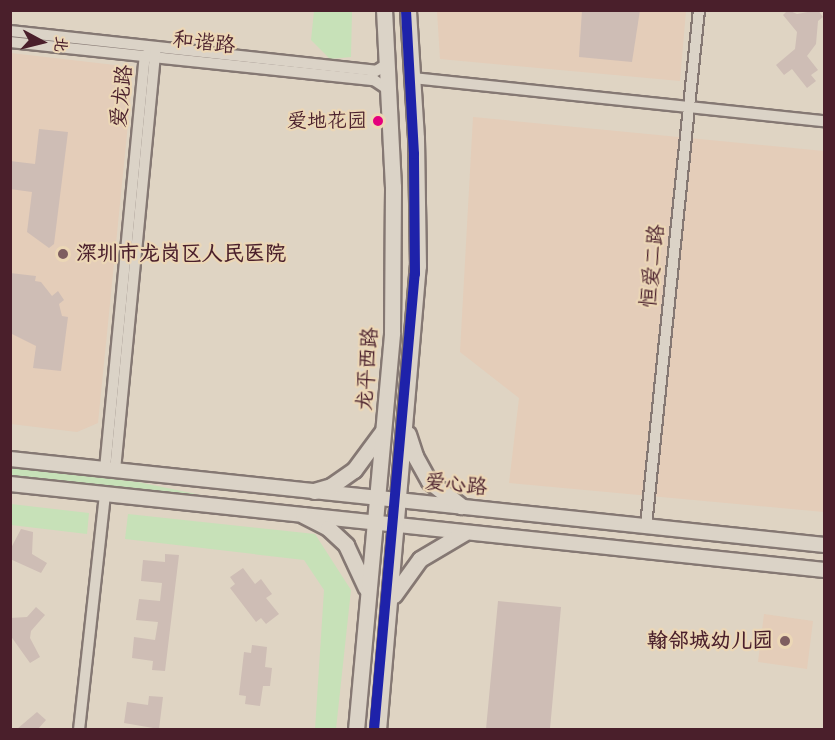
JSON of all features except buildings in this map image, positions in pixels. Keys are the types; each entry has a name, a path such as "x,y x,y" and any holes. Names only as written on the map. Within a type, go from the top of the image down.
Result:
{"main road":[{"name":"龙平西路","path":"356,729 385,424 395,259 384,10"},
{"name":"龙平西路","path":"378,729 418,266 413,78 408,10"},
{"path":"406,418 409,441 422,470 455,506"},
{"path":"314,491 331,486 354,470 377,442 385,424"},
{"name":"爱心路","path":"10,459 825,545"},
{"path":"10,484 818,569"},
{"path":"446,530 438,524 435,516 438,509 455,506"},
{"path":"303,515 328,528 346,545 361,572 368,602"},
{"path":"390,603 398,586 420,559 464,533"}],"street":[{"name":"恒爱二路","path":"646,526 699,10"},
{"name":"和谐路","path":"10,32 152,53 374,80 389,90"},
{"name":"和谐路","path":"10,42 376,71 387,64"},
{"name":"爱龙路","path":"110,469 152,53"},
{"path":"413,78 825,121"},
{"path":"79,729 105,494"},
{"path":"818,569 825,578"}],"shaded area":[{"path":"437,11 686,11 680,81 440,59"},
{"name":"深圳市龙岗区人民医院","path":"11,53 115,65 132,84 98,423 77,432 11,424"},
{"path":"473,117 824,151 824,512 509,483 519,398 460,352"},
{"name":"翰邻城幼儿园","path":"764,614 813,621 807,669 758,662"}],"green space":[{"path":"314,11 352,11 351,57 330,59 311,40"},
{"path":"11,468 138,482 201,495 11,479"},
{"path":"11,504 89,513 87,534 11,525"},
{"path":"128,514 315,534 351,590 336,729 315,729 324,590 304,560 125,539"}],"transit line":[{"path":"374,730 415,274 414,154 406,10"}],"place":[{"name":"爱地花园","path":"378,121"},
{"name":"深圳市龙岗区人民医院","path":"63,254"},
{"name":"翰邻城幼儿园","path":"785,641"}]}
